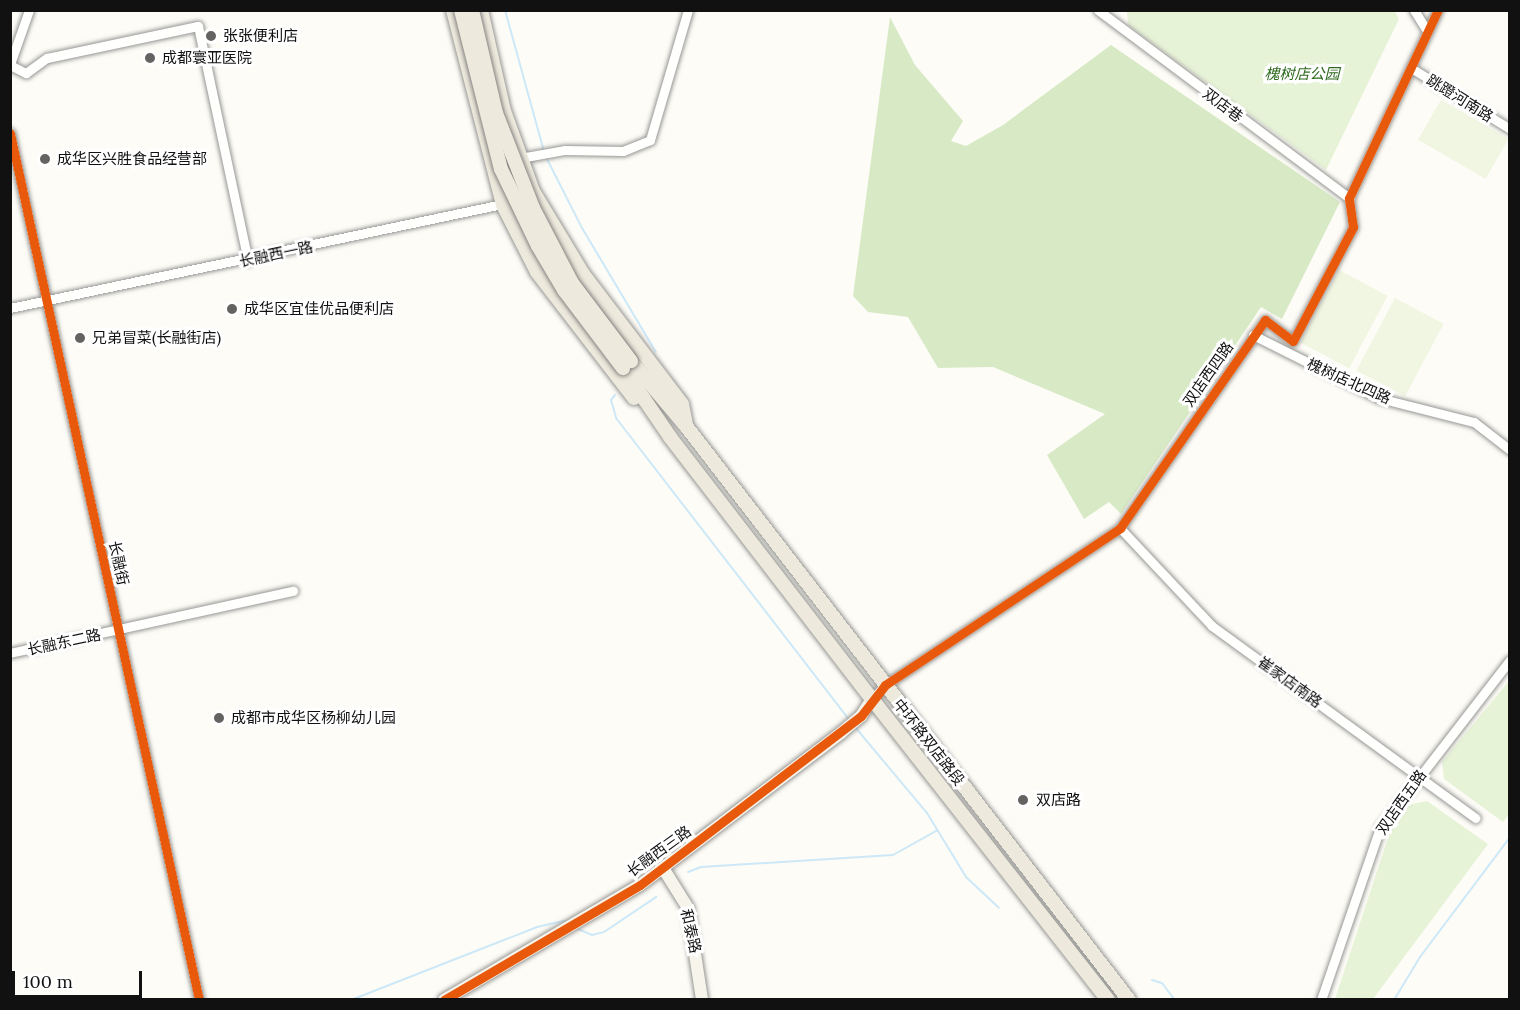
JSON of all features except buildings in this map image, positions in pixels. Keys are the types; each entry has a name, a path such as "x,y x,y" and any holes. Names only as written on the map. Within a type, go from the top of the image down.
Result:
{"main road":[{"path":"453,10 503,205 537,272 631,396 670,437"},
{"path":"461,10 501,169 538,246 564,290 627,365"},
{"path":"472,10 496,113 533,208 572,283 627,365 670,437"},
{"path":"480,10 520,158 533,191 583,274 682,404 686,426"},
{"name":"中环路双店路段","path":"627,365 686,426 1129,999"},
{"name":"中环路双店路段","path":"670,437 1108,999"}],"street":[{"path":"29,10 10,64 26,73 47,58 198,26 248,261"},
{"path":"520,158 544,153 623,151 650,140 688,10"},
{"path":"1414,10 1427,32"},
{"path":"1349,198 1438,10"},
{"name":"双店巷","path":"1103,12 1349,198"},
{"name":"跳蹬河南路","path":"1411,68 1509,129"},
{"name":"长融街","path":"10,132 50,302 118,631 199,999"},
{"name":"长融西一路","path":"10,308 50,302 248,261 503,205 533,191"},
{"name":"双店西四路","path":"872,699 885,685 1120,528 1265,320 1293,341 1353,227 1349,198"},
{"name":"槐树店北四路","path":"1253,335 1379,398 1474,422 1509,450"},
{"name":"崔家店南路","path":"1120,528 1212,626 1475,818"},
{"name":"长融东二路","path":"10,653 293,591"},
{"name":"双店西五路","path":"1321,999 1380,828 1509,660"},
{"name":"长融西三路","path":"444,999 663,867 842,732 861,716 872,699"},
{"name":"和泰路","path":"663,867 688,908 702,999"}],"green space":[{"name":"槐树店公园","path":"1127,11 1395,11 1399,19 1326,170 1128,25"},
{"path":"890,17 915,65 963,121 951,141 966,146 1003,125 1111,45 1340,202 1282,319 1261,307 1121,514 1109,502 1084,519 1047,455 1105,414 993,367 938,368 908,317 868,312 853,296"},
{"path":"1441,100 1509,139 1486,179 1418,140"},
{"path":"1339,270 1388,296 1349,368 1301,342"},
{"path":"1395,298 1444,324 1405,396 1357,370"},
{"path":"1509,681 1510,813 1503,822 1444,779 1442,762"},
{"path":"1427,801 1488,844 1373,999 1335,999 1390,832 1408,805"}],"waterway":[{"path":"505,10 544,152"},
{"path":"546,157 582,228 656,352"},
{"path":"615,395 611,400 616,418 850,721"},
{"path":"855,727 927,813 966,877 999,908"},
{"path":"688,872 701,867 893,855 938,830"},
{"path":"1394,1000 1420,957 1510,837"},
{"path":"576,928 592,935 604,932 656,897"},
{"path":"351,1000 537,927 564,921"},
{"path":"1152,980 1162,983 1175,1000"}],"cycle path":[{"path":"444,1000 640,885 861,716 885,685 1120,528 1265,320 1293,341 1353,227 1349,198 1438,10"},
{"path":"10,133 199,1000"}],"place":[{"name":"张张便利店","path":"211,36"},
{"name":"成都寰亚医院","path":"150,58"},
{"name":"成华区兴胜食品经营部","path":"45,159"},
{"name":"成华区宜佳优品便利店","path":"232,309"},
{"name":"兄弟冒菜(长融街店)","path":"80,338"},
{"name":"成都市成华区杨柳幼儿园","path":"219,718"},
{"name":"双店路","path":"1023,800"}]}
